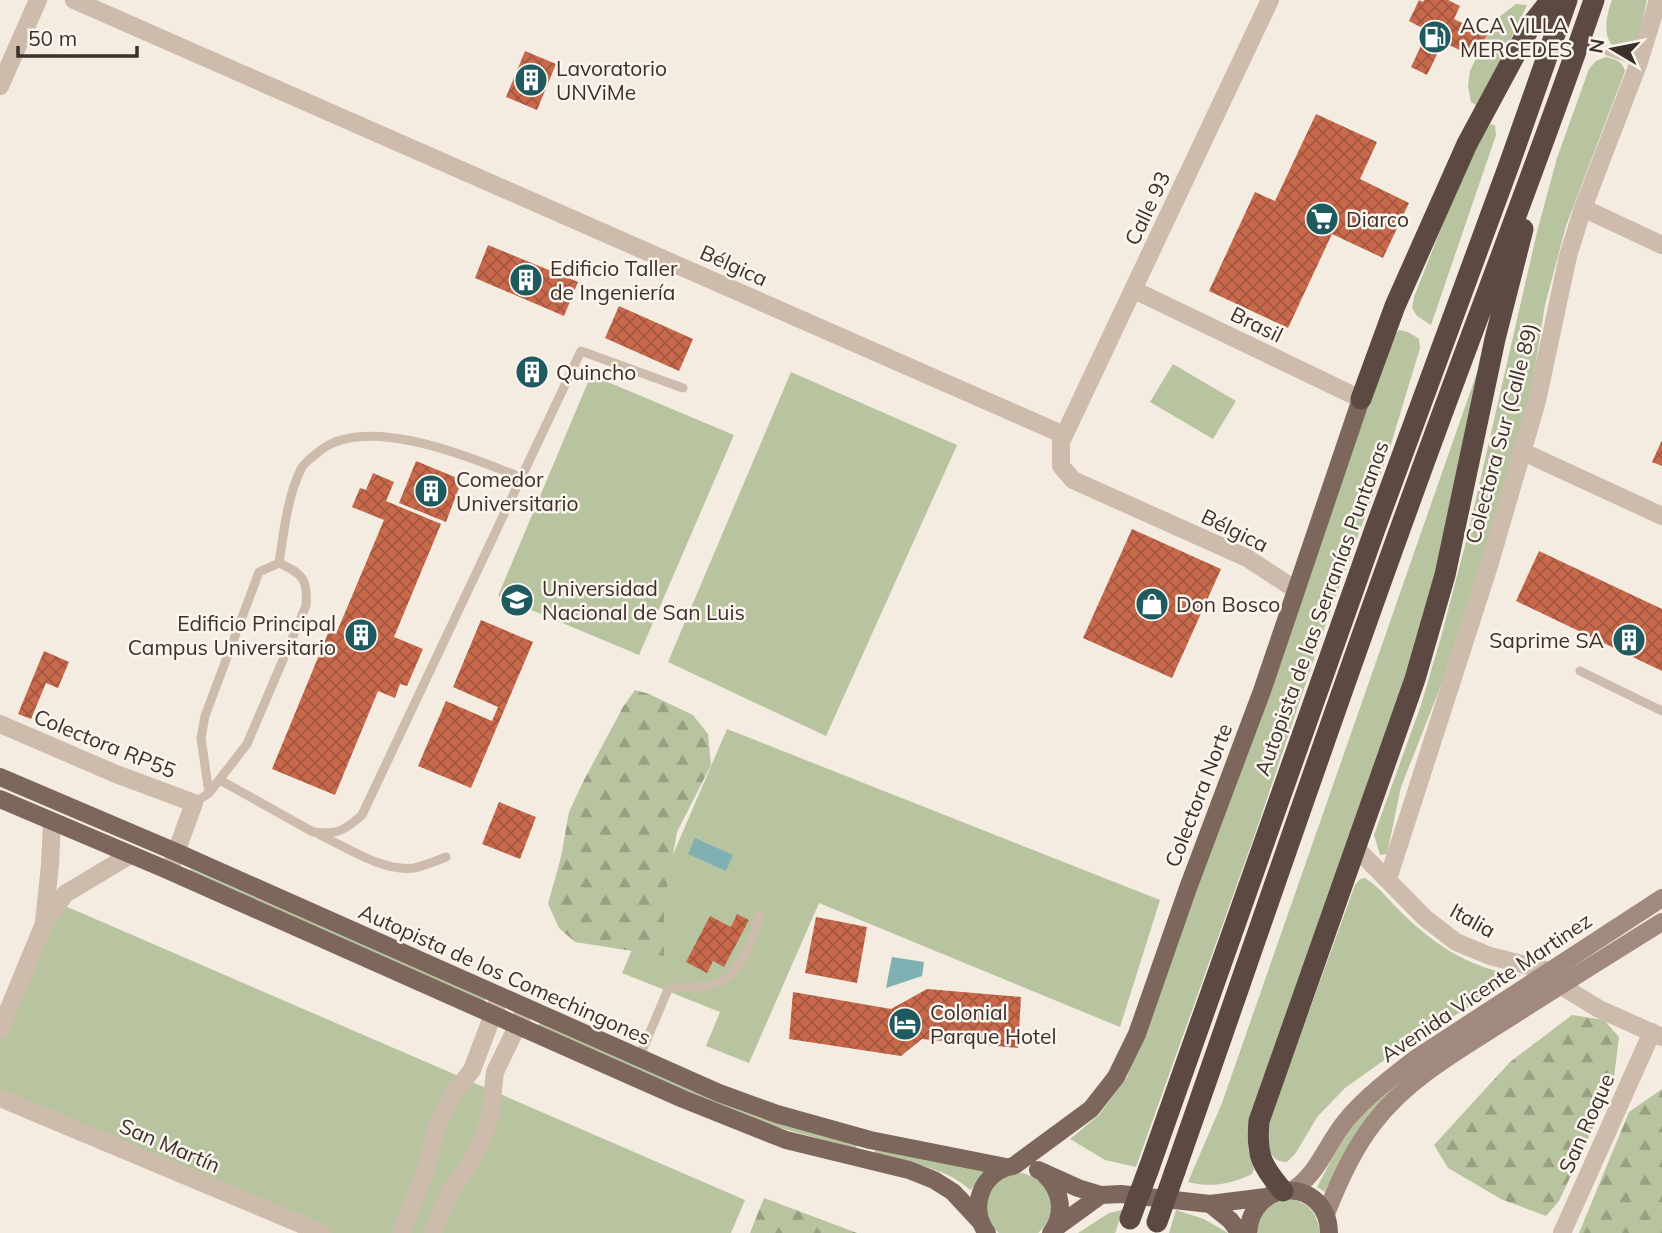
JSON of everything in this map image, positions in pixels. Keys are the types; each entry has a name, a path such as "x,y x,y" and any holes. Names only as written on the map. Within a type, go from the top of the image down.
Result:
{"highway":[{"path":"1361,399 1395,306 1467,144 1531,25 1551,0"},
{"name":"Autopista de las Serranías Puntanas","path":"1128,1226 1366,554 1510,165 1567,0"},
{"path":"1155,1227 1397,538 1549,131 1594,0"},
{"path":"1281,1193 1259,1156 1259,1121 1416,679 1445,575 1495,340 1549,131"}],"main road":[{"name":"Colectora Norte","path":"984,1227 977,1208 979,1194 985,1182 994,1173 1011,1166 1091,1109 1116,1077 1132,1045 1262,691 1361,399"},
{"name":"Autopista de los Comechingones","path":"0,777 176,852 719,1093 777,1114 870,1140 1011,1166 1027,1166 1101,1195 1121,1194 1210,1204 1281,1193"},
{"name":"Autopista de los Comechingones","path":"0,799 169,871 648,1084 786,1140 909,1170 933,1180 953,1192 984,1227"},
{"name":"Avenida Vicente Martinez","path":"1281,1193 1307,1180 1348,1118 1380,1086 1415,1059 1662,898"},
{"name":"Avenida Vicente Martinez","path":"1331,1226 1335,1191 1353,1155 1373,1124 1399,1095 1441,1061 1662,922"},
{"path":"1038,1170 1048,1177 1059,1196 1059,1219 1052,1231"},
{"path":"1248,1233 1249,1219 1256,1207 1281,1193 1306,1194 1318,1202 1331,1226"},
{"path":"1052,1231 1101,1195"},
{"path":"1210,1204 1230,1220 1240,1233"}],"street":[{"path":"0,86 38,0"},
{"name":"Bélgica","path":"74,0 1064,435 1061,442 1061,466 1073,480 1247,558 1296,590"},
{"name":"Calle 93","path":"1064,435 1270,0"},
{"name":"Colectora Sur (Calle 89)","path":"1388,879 1489,566 1537,401 1569,256 1583,208 1639,62 1658,0"},
{"path":"1583,208 1662,245"},
{"name":"Brasil","path":"1133,290 1361,399"},
{"path":"1521,451 1662,516"},
{"name":"Colectora RP55","path":"0,724 116,774 201,798"},
{"path":"169,871 201,798"},
{"path":"43,926 52,822"},
{"name":"Italia","path":"1355,847 1425,918 1456,942 1490,956 1549,971"},
{"path":"0,1030 43,926 65,894 130,855"},
{"path":"1549,971 1560,985 1599,1009 1657,1035"},
{"path":"401,1233 425,1173 438,1122 453,1094 472,1070 500,996"},
{"path":"432,1233 451,1190 473,1159 483,1138 490,1117 493,1076 526,1008"},
{"name":"San Roque","path":"1562,1233 1657,1035"},
{"name":"San Martín","path":"0,1098 322,1233"}],"lane":[{"path":"1580,41 1639,62"},
{"path":"313,832 328,834 344,830 362,815 581,351 682,388"},
{"path":"279,563 288,508 302,467 324,446 347,437 388,436 474,458 520,477"},
{"path":"279,563 299,572 307,588 306,606 247,744 220,780 201,798 201,738 205,716 259,572 279,563"},
{"path":"1580,671 1662,711"},
{"path":"220,780 313,832 381,863 414,868 446,857"},
{"path":"639,1058 669,988 703,986 721,981 736,969 760,915"}],"green space":[{"path":"1612,0 1647,0 1638,40 1632,50 1614,47 1607,34 1607,17"},
{"path":"1516,4 1527,5 1479,107 1471,102 1468,86 1470,71 1494,21"},
{"path":"1606,57 1618,61 1625,71 1566,226 1545,305 1529,405 1506,486 1442,683 1401,787 1387,854 1380,855 1374,835 1421,705 1441,637 1557,158 1589,69 1596,61"},
{"path":"1490,124 1495,125 1496,135 1431,325 1417,316 1412,308 1414,297 1468,160"},
{"path":"1399,330 1419,339 1420,348 1388,454 1325,626 1255,834 1136,1167 1105,1160 1070,1139 1099,1115 1127,1077 1376,376 1394,335"},
{"path":"1488,341 1431,592 1409,667 1249,1130 1248,1150 1254,1169 1252,1174 1229,1183 1205,1185 1188,1182 1222,1103"},
{"path":"1173,364 1236,401 1213,439 1150,402"},
{"path":"791,372 957,445 826,736 668,662"},
{"path":"591,375 734,435 639,655 498,596"},
{"path":"635,690 693,715 708,734 711,765 677,832 664,903 664,956 575,942 559,928 548,904 561,857 569,812 623,707"},
{"path":"727,729 1160,900 1120,1027 819,903 749,1063 706,1046 720,1012 622,973"},
{"path":"191,869 486,998 484,1002 188,874"},
{"path":"1365,878 1381,890 1417,927 1443,947 1472,963 1504,973 1521,975 1397,1051 1345,1088 1318,1116 1295,1154 1287,1162 1280,1161 1275,1159 1270,1150 1267,1127 1355,885"},
{"path":"56,902 745,1200 731,1233 322,1233 0,1098 0,1032"},
{"path":"1538,984 1541,989 1408,1080 1345,1151 1325,1192 1317,1187 1344,1138 1375,1103 1419,1066"},
{"path":"1572,1015 1604,1020 1619,1037 1613,1085 1559,1201 1546,1216 1501,1199 1448,1168 1434,1145 1510,1062"},
{"path":"541,1022 683,1087 752,1113 857,1145 856,1149 756,1121 537,1027"},
{"path":"1662,1089 1662,1233 1579,1233 1629,1112"},
{"path":"875,1150 990,1169 970,1190 938,1171 874,1155"},
{"path":"1023,1173 1047,1191 1050,1198 1050,1216 1038,1233 999,1233 987,1214 988,1194 1001,1179"},
{"path":"764,1198 857,1233 750,1233"},
{"path":"1281,1199 1297,1201 1308,1207 1316,1218 1320,1233 1255,1233 1262,1211"},
{"path":"1123,1210 1115,1233 1078,1233 1109,1213"},
{"path":"1176,1210 1204,1219 1228,1233 1169,1233"}],"water":[{"path":"695,838 733,855 726,871 688,854"},
{"path":"892,957 924,962 922,976 886,988"}],"building":[{"name":"ACA VILLA MERCEDES","path":"1419,0 1448,0 1460,6 1454,19 1487,35 1476,58 1443,42 1427,75 1411,67 1428,31 1409,21"},
{"name":"Lavoratorio UNViMe","path":"525,51 556,64 537,110 506,97"},
{"name":"Diarco","path":"1316,114 1377,142 1360,179 1409,203 1383,258 1332,234 1288,328 1209,291 1255,192 1275,201"},
{"name":"Edificio Taller de Ingeniería","path":"488,245 578,282 564,316 475,278"},
{"path":"619,306 693,339 679,371 605,338"},
{"name":"Quincho","path":"525,357 548,368 540,387 516,376"},
{"path":"1662,440 1662,466 1652,462"},
{"name":"Comedor Universitario","path":"416,461 462,480 446,522 399,503"},
{"name":"Edificio Principal Campus Universitario","path":"373,473 394,482 386,501 441,524 394,637 423,649 407,686 400,684 395,698 378,691 335,795 272,769 329,631 336,634 384,520 352,507 360,488 366,490"},
{"name":"Don Bosco","path":"1132,529 1221,569 1172,678 1083,638"},
{"name":"Saprime SA","path":"1539,551 1662,609 1662,671 1516,601"},
{"path":"481,620 533,642 471,788 418,766 446,701 492,721 498,707 453,687"},
{"path":"44,651 69,662 58,688 46,683 31,719 18,714"},
{"path":"499,802 536,817 520,859 482,844"},
{"path":"737,914 749,920 724,967 713,961 707,973 686,962 710,916 731,927"},
{"path":"816,917 867,927 857,983 805,973"},
{"name":"Colonial Parque Hotel","path":"927,989 1021,997 1018,1048 922,1039 901,1056 789,1039 793,992 891,1009"}],"place":[{"name":"ACA VILLA MERCEDES","path":"1435,37"},
{"name":"Lavoratorio UNViMe","path":"531,80"},
{"name":"Diarco","path":"1322,219"},
{"name":"Edificio Taller de Ingeniería","path":"526,280"},
{"name":"Quincho","path":"532,372"},
{"name":"Comedor Universitario","path":"431,491"},
{"name":"Universidad Nacional de San Luis","path":"517,600"},
{"name":"Don Bosco","path":"1152,604"},
{"name":"Edificio Principal Campus Universitario","path":"361,635"},
{"name":"Saprime SA","path":"1629,640"},
{"name":"Colonial Parque Hotel","path":"905,1024"}]}
